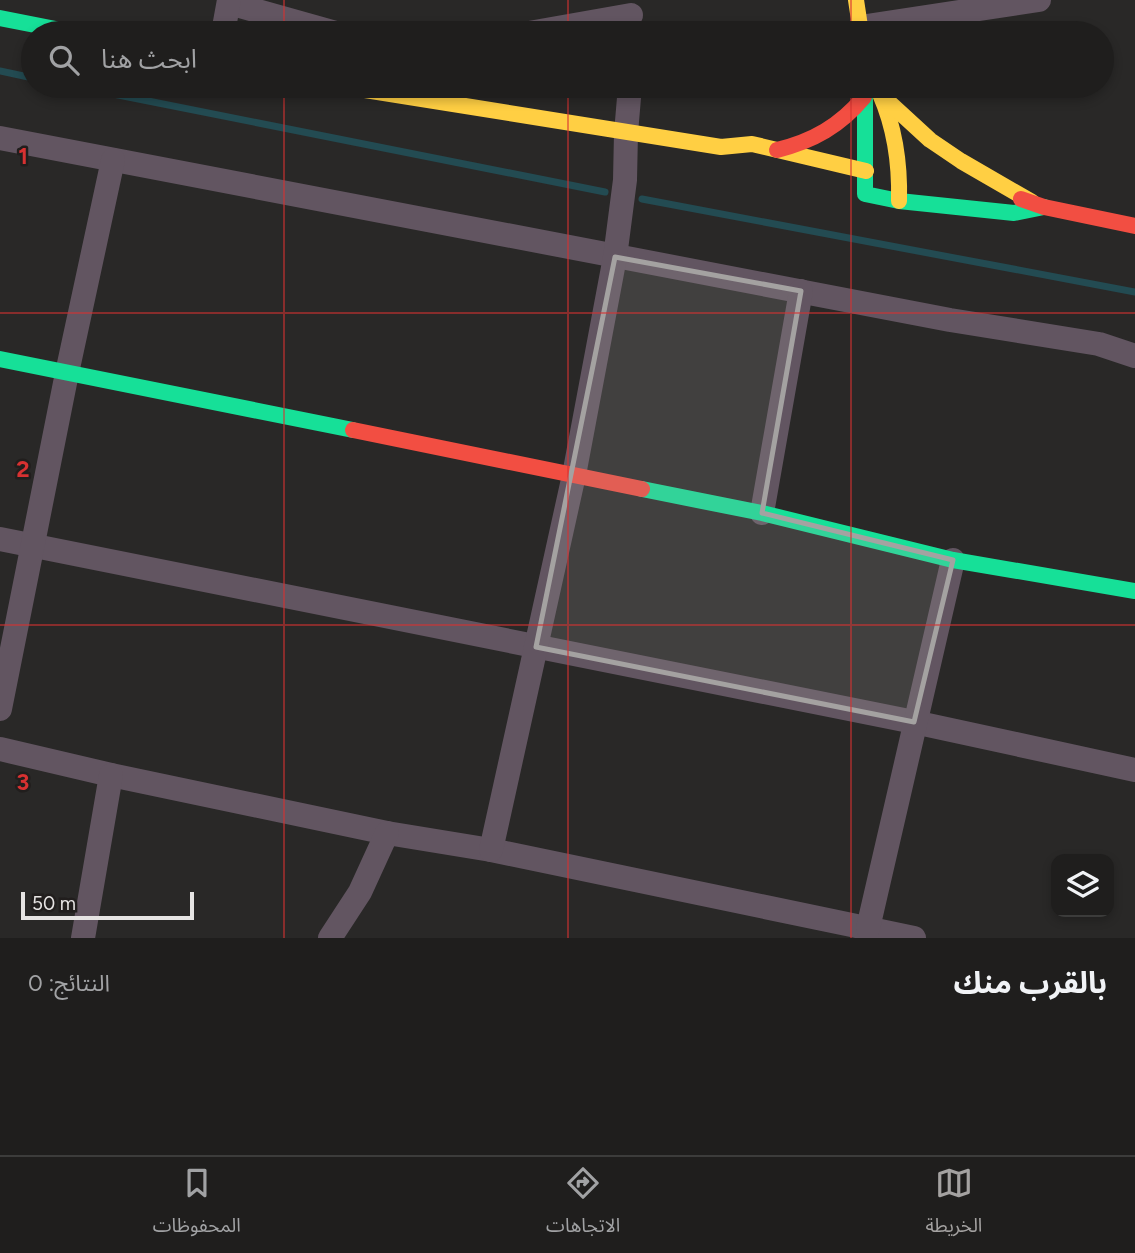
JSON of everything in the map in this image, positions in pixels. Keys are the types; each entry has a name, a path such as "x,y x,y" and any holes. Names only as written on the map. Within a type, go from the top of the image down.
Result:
{"main road":[{"path":"856,0 860,21"},
{"path":"0,18 21,22"},
{"path":"413,98 721,147 752,144 907,178"},
{"path":"777,150 812,140 850,116 866,98"},
{"path":"871,98 866,171 858,193 899,201 1014,213 1038,204"},
{"path":"876,98 891,121 907,178 899,201"},
{"path":"880,98 930,140 961,161 1038,204"},
{"path":"721,147 745,162"},
{"path":"977,191 1135,226"},
{"path":"0,359 762,513 953,560 1135,590"}],"street":[{"path":"914,21 1039,0"},
{"path":"225,21 229,1 296,21"},
{"path":"601,21 631,16"},
{"path":"491,850 574,475 615,257 625,180 629,98"},
{"path":"0,138 950,320 1099,344 1135,356"},
{"path":"0,709 67,373 113,160"},
{"path":"762,513 802,291"},
{"path":"0,539 914,722 1135,770"},
{"path":"868,928 953,560"},
{"path":"0,749 387,833 491,850 818,928 868,928 914,938"},
{"path":"83,938 111,775"},
{"path":"330,938 360,892 387,833"}],"highlighted area":[{"path":"615,257 801,291 762,513 953,560 914,722 536,647"}],"waterway":[{"path":"0,71 21,75"},
{"path":"133,98 605,192"},
{"path":"642,199 1135,292"}],"traffic: fast":[{"path":"0,18 21,22"},
{"path":"865,98 865,194 899,201 1014,213 1044,207"},
{"path":"0,359 353,430"},
{"path":"642,489 762,513 953,560 1135,591"}],"traffic: slow":[{"path":"856,0 859,21"},
{"path":"415,98 721,147 752,144 866,171"},
{"path":"881,98 896,146 899,201"},
{"path":"884,98 930,140 1032,202"}],"traffic: jam":[{"path":"777,150 825,131 863,98"},
{"path":"1021,199 1044,207 1135,226"},
{"path":"353,430 642,489"}]}
